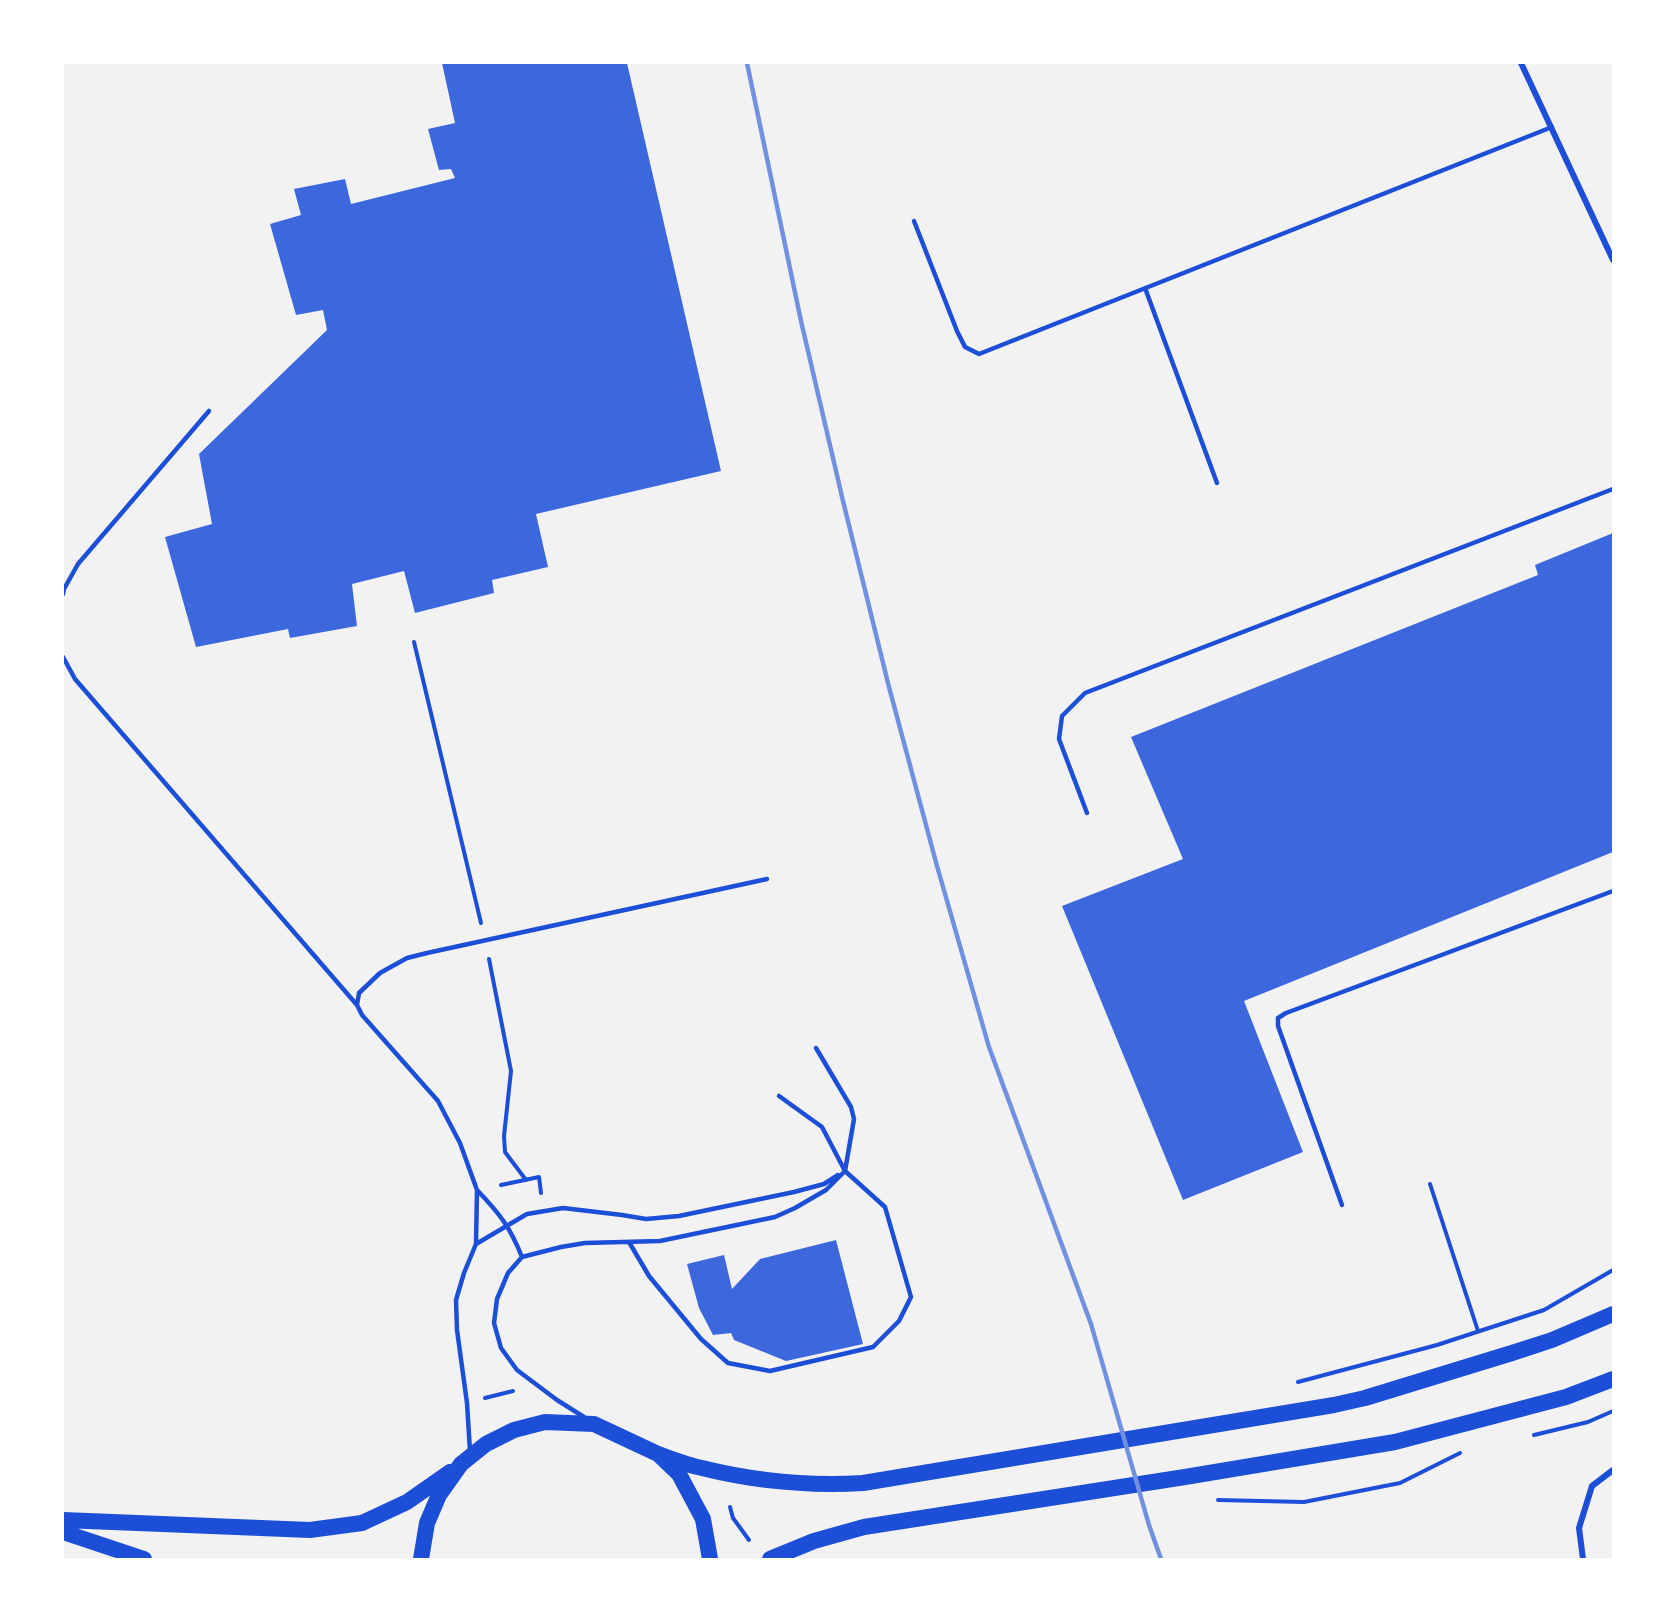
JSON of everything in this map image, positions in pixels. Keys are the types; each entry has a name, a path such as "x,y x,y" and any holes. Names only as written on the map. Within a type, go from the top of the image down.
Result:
{"highway":[{"path":"63,1520 310,1530 362,1523 407,1502 486,1444 514,1430 545,1422 594,1424 658,1454 699,1468 728,1474 822,1484 863,1483 1345,1403 1552,1340 1613,1314"},
{"path":"770,1559 814,1541 864,1527 1395,1442 1566,1397 1613,1379"},
{"path":"658,1454 679,1474 703,1519 710,1559"},
{"path":"420,1559 427,1523 439,1495 465,1461"},
{"path":"63,1532 144,1559"}],"street":[{"path":"1521,63 1613,260"},
{"path":"1583,1559 1579,1528 1592,1486 1613,1470"}],"lane":[{"path":"914,221 957,331 965,347 979,354 1552,127"},
{"path":"1145,288 1217,483"},
{"path":"63,594 78,564 208,411"},
{"path":"1087,813 1059,739 1062,716 1085,693 1613,489"},
{"path":"63,657 75,679 438,1101 460,1143 477,1190 476,1244 456,1300 467,1403 465,1461"},
{"path":"357,1005 359,993 380,973 407,958 767,879"},
{"path":"1341,1205 1278,1026 1278,1018 1286,1013 1613,891"},
{"path":"594,1424 517,1370 501,1348 494,1323 497,1299 508,1273 522,1257 555,1248 577,1244 660,1241 775,1217 826,1190 845,1170 854,1119 851,1107 816,1048"},
{"path":"629,1242 664,1294 701,1339 728,1363 770,1371 873,1347 899,1321 911,1297 885,1207 845,1170 822,1127 779,1096"},
{"path":"476,1244 526,1214 563,1208 646,1219 679,1216 824,1184 845,1170"},
{"path":"477,1190 496,1209 508,1226 522,1257"}],"path":[{"path":"414,642 485,940 511,1071 504,1136 505,1152 526,1180"},
{"path":"477,1190 539,1177 542,1194"},
{"path":"1430,1184 1478,1331"},
{"path":"1292,1384 1437,1345 1544,1310 1613,1270"},
{"path":"467,1403 537,1385"},
{"path":"1588,1422 1613,1411"},
{"path":"730,1507 733,1518 749,1540"}],"building":[{"path":"442,63 627,63 721,471 536,514 548,567 492,580 494,593 415,613 404,571 352,584 357,626 290,638 288,629 196,647 165,537 212,524 199,454 327,330 323,310 296,315 270,224 301,215 294,189 345,179 351,204 455,178 451,169 439,170 428,129 455,123"},
{"path":"1613,533 1613,852 1244,1001 1303,1152 1183,1200 1062,906 1183,859 1131,737 1538,575 1535,565"},
{"path":"836,1240 863,1344 786,1361 734,1340 731,1333 713,1335 699,1308 687,1264 724,1255 732,1289 760,1259"}],"railway":[{"path":"747,63 801,321 843,501 889,687 937,866 989,1047 1091,1324 1161,1559"}]}
